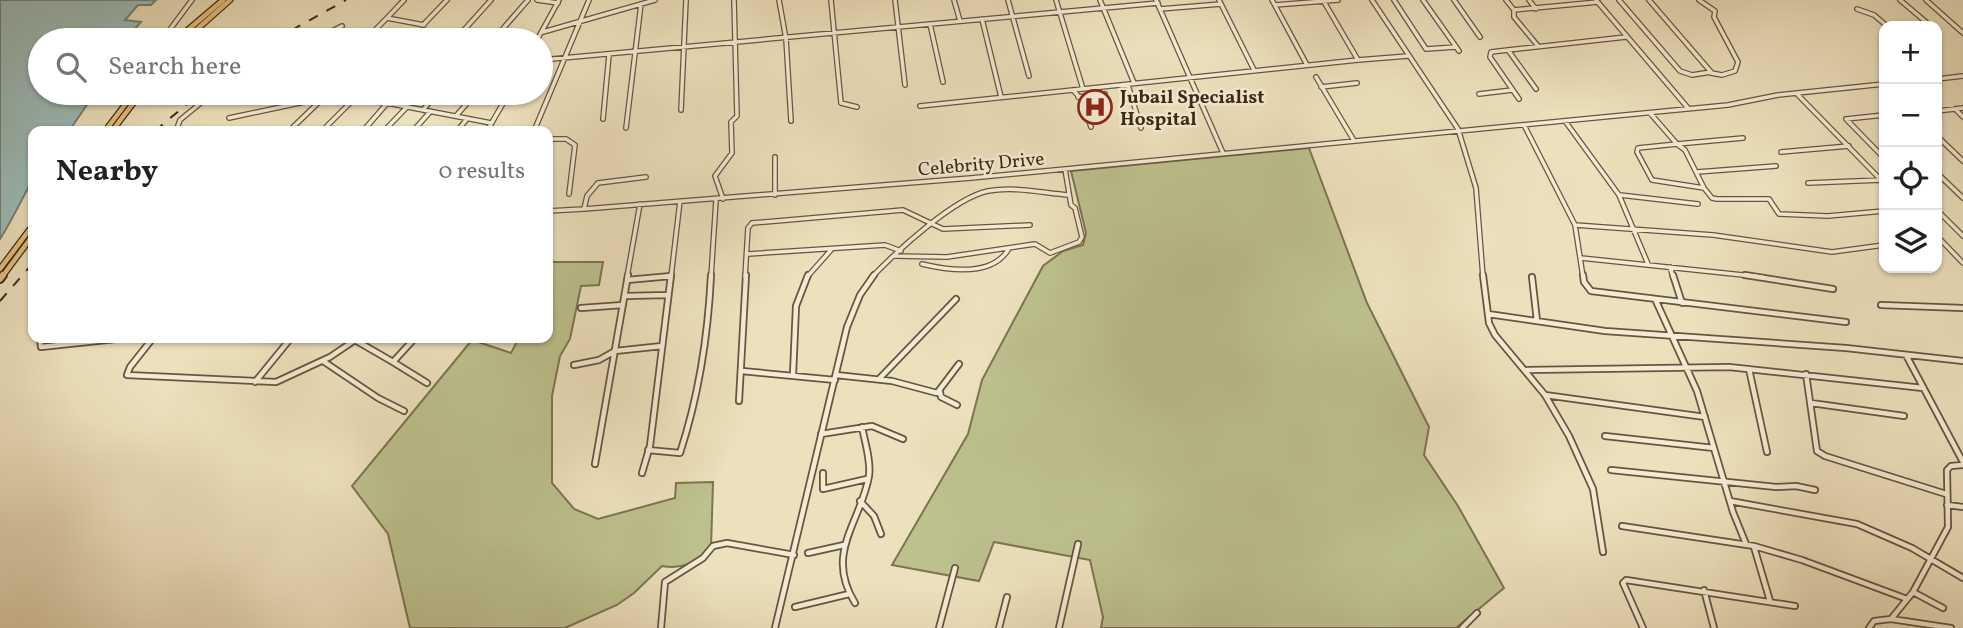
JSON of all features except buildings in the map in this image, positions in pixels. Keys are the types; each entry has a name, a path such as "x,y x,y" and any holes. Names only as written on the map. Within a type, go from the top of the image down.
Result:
{"main road":[{"path":"190,28 223,0"},
{"path":"198,28 230,0"},
{"path":"108,126 125,105"},
{"path":"116,126 133,105"},
{"path":"0,269 28,232"},
{"path":"0,279 28,242"}],"street":[{"path":"171,28 192,0"},
{"path":"377,28 404,0"},
{"path":"421,28 445,0"},
{"path":"466,28 491,0"},
{"path":"504,28 528,0"},
{"path":"537,0 559,2 545,28"},
{"path":"553,88 589,0"},
{"path":"553,29 655,0"},
{"path":"681,110 686,0"},
{"path":"723,199 715,176 732,153 731,122 737,116 734,0"},
{"path":"779,0 786,39 791,121"},
{"path":"831,0 841,103 857,107"},
{"path":"895,0 905,85"},
{"path":"954,0 960,21"},
{"path":"1007,0 1029,76"},
{"path":"1056,0 1083,89"},
{"path":"1100,0 1134,83"},
{"path":"1272,0 1307,65"},
{"path":"1275,5 1338,0"},
{"path":"1373,0 1458,130 1476,188 1488,314 1495,335 1545,395 1569,436 1593,489 1603,552"},
{"path":"1394,0 1426,50 1458,49 1423,0"},
{"path":"1454,0 1480,37"},
{"path":"1506,0 1514,10 1514,17 1539,47"},
{"path":"1529,0 1536,9"},
{"path":"1546,0 1552,6"},
{"path":"1571,0 1575,4"},
{"path":"1619,0 1680,71 1692,75 1710,72 1723,75 1735,71 1738,62 1714,17 1715,11 1699,0"},
{"path":"1649,0 1710,72"},
{"path":"1900,0 1925,21"},
{"path":"1926,0 1963,33"},
{"path":"553,59 1060,13 1157,1 1223,153"},
{"path":"1323,1 1358,60"},
{"path":"1514,10 1597,1 1688,108"},
{"path":"626,128 634,52 644,2"},
{"path":"1160,9 1220,2 1254,70"},
{"path":"1857,9 1874,15 1881,21"},
{"path":"387,18 424,25"},
{"path":"982,19 1001,97"},
{"path":"930,24 943,82"},
{"path":"338,28 342,26"},
{"path":"1519,99 1490,57 1491,52 1626,37"},
{"path":"1508,50 1536,89"},
{"path":"603,119 609,55"},
{"path":"920,106 1128,85 1189,76 1408,56"},
{"path":"1942,78 1963,76"},
{"path":"1316,77 1353,140"},
{"path":"1321,87 1357,83"},
{"path":"1128,85 1141,128"},
{"name":"Celebrity Drive","path":"553,211 716,200 1065,169 1565,121 1879,85"},
{"path":"1073,90 1081,99 1091,127"},
{"path":"1479,94 1513,90"},
{"path":"1796,93 1879,177"},
{"path":"1077,97 1105,94"},
{"path":"178,126 180,120 198,105"},
{"path":"229,118 288,105"},
{"path":"294,126 315,105"},
{"path":"327,126 347,105"},
{"path":"367,126 385,105"},
{"path":"397,105 491,123"},
{"path":"422,110 426,105"},
{"path":"456,117 466,105"},
{"path":"490,126 502,105"},
{"path":"536,126 545,105"},
{"path":"389,126 407,107"},
{"path":"1942,110 1963,107"},
{"path":"1954,108 1963,117"},
{"path":"417,126 430,112"},
{"path":"1650,112 1685,150 1712,198 1769,199 1779,214 1828,216 1879,211"},
{"path":"1878,116 1846,118 1879,153"},
{"path":"461,126 467,119"},
{"path":"1565,121 1619,195 1649,265"},
{"path":"1524,125 1574,225 1584,282 1591,290 1846,322"},
{"path":"1704,188 1652,180 1636,149 1743,138"},
{"path":"553,139 566,139 575,145 569,194"},
{"path":"1942,141 1963,161"},
{"path":"1781,152 1849,146"},
{"path":"775,157 775,195"},
{"path":"1697,172 1776,166"},
{"path":"895,256 947,257 1035,244 1050,253 1079,242 1082,237 1075,208 1070,205 1065,169"},
{"path":"584,209 587,196 598,183 646,177"},
{"path":"1942,178 1963,198"},
{"path":"1808,183 1879,181"},
{"path":"775,628 847,327 870,279 966,199 988,191 1069,195"},
{"path":"1619,195 1698,204"},
{"path":"648,450 680,453 690,422 705,351 716,200"},
{"path":"642,473 648,450 680,201"},
{"path":"594,464 640,204"},
{"path":"739,401 748,228 755,221 903,211 918,215 932,226 951,230 1030,225"},
{"path":"1942,215 1962,235"},
{"path":"1574,225 1713,235 1832,252 1879,246"},
{"path":"1942,242 1963,263"},
{"path":"748,254 885,245 901,251"},
{"path":"793,375 795,301 810,274 832,249"},
{"path":"922,264 961,272 971,271 1002,258 1008,249"},
{"path":"1581,258 1765,277 1833,289"},
{"path":"1669,267 1682,303"},
{"path":"627,280 671,276"},
{"path":"1532,277 1537,321"},
{"path":"625,296 668,295"},
{"path":"878,379 956,299"},
{"path":"1655,300 1687,367 1730,501 1750,545 1770,601"},
{"path":"580,308 623,304"},
{"path":"1881,305 1963,308"},
{"path":"1488,314 1674,337 1798,344 1960,361 1963,369"},
{"path":"39,343 45,346 75,343"},
{"path":"149,343 127,375 255,382 276,382 289,378 351,343"},
{"path":"255,382 287,343"},
{"path":"363,343 427,383"},
{"path":"393,362 410,343"},
{"path":"574,365 599,360 615,351 662,346"},
{"path":"1891,619 1913,592 1948,527 1948,468 1963,464 1906,355"},
{"path":"323,361 378,398 404,411"},
{"path":"742,371 878,379 933,393 940,392 959,365"},
{"path":"1526,370 1687,367 1749,369 1923,387"},
{"path":"1749,369 1767,452"},
{"path":"1806,374 1816,448 1821,453 1946,494"},
{"path":"940,392 942,397 957,405"},
{"path":"1545,395 1705,417"},
{"path":"1811,403 1904,416"},
{"path":"821,434 876,426 903,439"},
{"path":"855,603 849,594 844,545 848,526 868,479 869,465 862,427"},
{"path":"1605,436 1714,448"},
{"path":"1611,470 1788,488 1797,486 1815,490"},
{"path":"823,473 823,489 868,479"},
{"path":"860,501 874,516 881,534"},
{"path":"1730,501 1857,524 1931,558 1963,578"},
{"path":"1947,505 1963,507"},
{"path":"1622,526 1750,545 1813,563 1907,599"},
{"path":"661,628 665,582 677,571 706,559 716,544 727,543 794,555"},
{"path":"1059,628 1078,544"},
{"path":"808,553 844,545"},
{"path":"939,628 955,568"},
{"path":"1643,628 1625,590 1623,583 1626,580 1795,606"},
{"path":"1704,590 1714,628"},
{"path":"1913,592 1943,608"},
{"path":"795,607 849,594"},
{"path":"999,628 1007,597"},
{"path":"1462,628 1477,613"},
{"path":"1869,628 1874,621 1891,619 1951,628"}],"green space":[{"path":"1309,148 1367,303 1429,427 1424,455 1458,506 1504,588 1456,628 1101,628 1103,617 1090,560 994,542 979,581 892,565 968,434 982,380 1043,266 1063,251 1083,245 1086,233 1071,171"},
{"path":"553,262 603,262 599,285 581,286 570,339 560,356 552,396 552,483 574,509 598,519 675,498 676,483 713,482 711,549 688,564 662,566 617,605 565,628 410,628 388,534 352,486 470,343 481,343 511,353 516,343 553,343"}],"water":[{"path":"0,0 156,0 151,5 138,5 125,20 141,22 136,28 28,28 28,105 87,105 72,126 28,126 28,187 0,239"}],"railway":[{"path":"296,28 346,0"},
{"path":"161,126 186,105"},
{"path":"0,301 28,269"}],"place":[{"name":"Jubail Specialist Hospital","path":"1095,107"}]}
